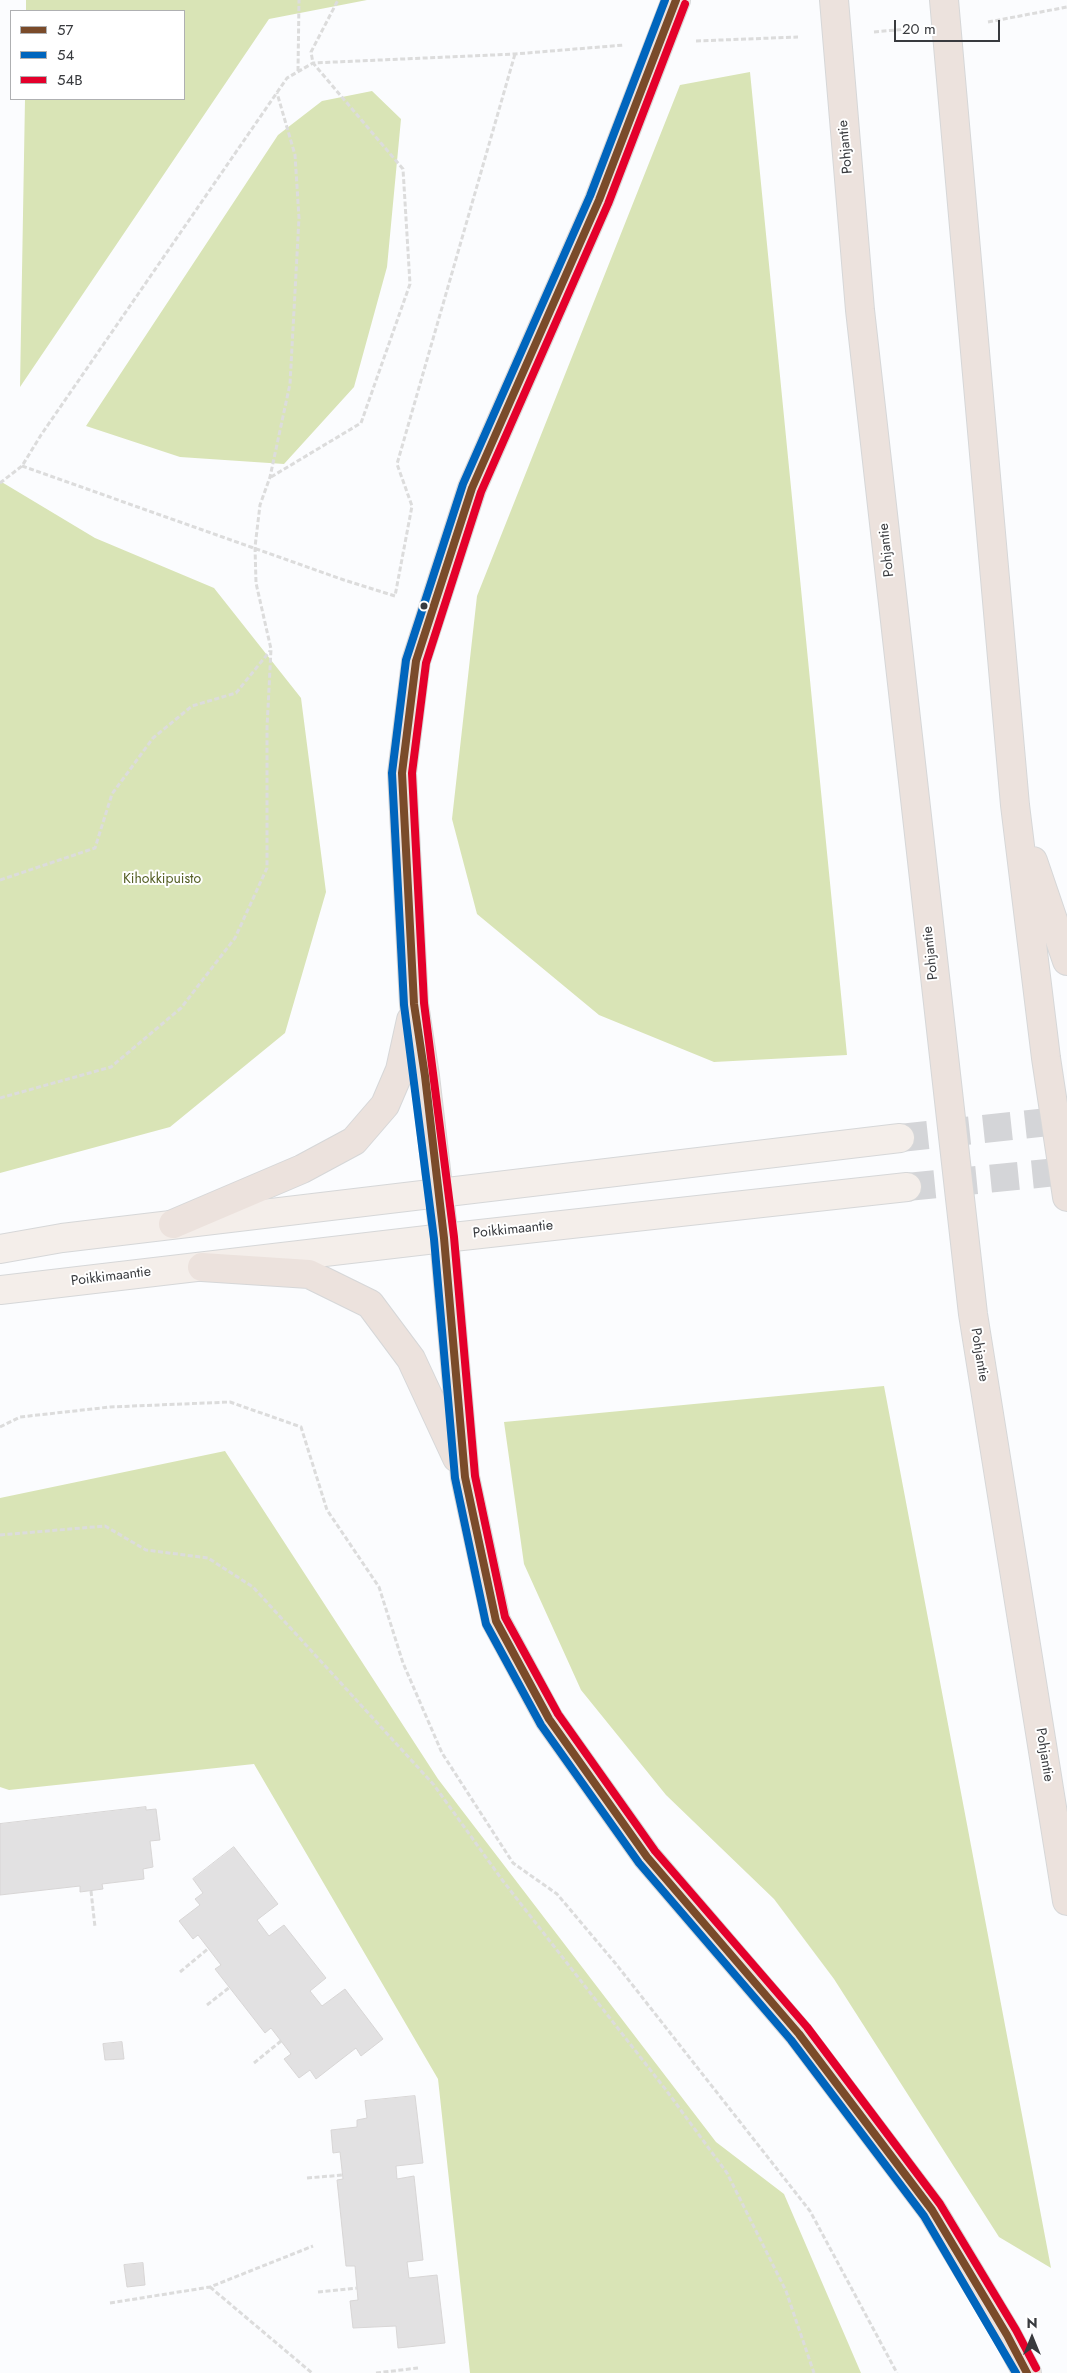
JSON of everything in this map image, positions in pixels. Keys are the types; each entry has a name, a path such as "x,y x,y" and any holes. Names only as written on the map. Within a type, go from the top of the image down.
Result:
{"highway":[{"path":"676,0 599,200 472,488 416,662 402,773 414,1004 444,1238 465,1477 496,1621 548,1719 647,1857 799,2034 926,2202 1007,2335 1027,2373"},
{"name":"Pohjantie","path":"834,0 861,320 973,1314 1067,1901"},
{"path":"944,0 1015,805 1046,1058 1067,1197"},
{"path":"1015,805 1067,961"},
{"path":"173,1224 302,1169 354,1141 385,1105 400,1070 414,1004"},
{"path":"202,1266 310,1274 370,1304 412,1359 465,1477"}],"main road":[{"path":"0,1249 62,1238 438,1191 900,1138"},
{"name":"Poikkimaantie","path":"0,1290 444,1238 907,1187"}],"path":[{"path":"298,71 299,0"},
{"path":"270,477 361,423 410,284 403,169 313,63 311,52 338,0"},
{"path":"988,22 1067,7"},
{"path":"874,32 906,29"},
{"path":"692,41 798,37"},
{"path":"0,483 22,466 41,435 287,78 313,63 515,54 632,45"},
{"path":"22,466 344,580 395,596 412,506 397,464 515,54"},
{"path":"0,1098 111,1067 181,1008 234,938 267,868 267,728 271,649 256,583 255,547 260,505 270,477 290,384 299,218 295,155 277,93"},
{"path":"0,880 95,848 112,794 153,738 192,706 236,693 271,649"},
{"path":"0,1427 20,1418 101,1408 230,1402 301,1427 326,1510 379,1587 403,1663 442,1753 513,1863 557,1894 616,1964 810,2211 897,2373"},
{"path":"0,1535 105,1526 146,1550 208,1558 253,1587 434,1785 503,1881 666,2090 727,2174 786,2291 814,2373"},
{"path":"91,1890 95,1927"},
{"path":"180,1972 209,1948"},
{"path":"207,2005 230,1987"},
{"path":"254,2063 281,2042"},
{"path":"307,2178 342,2175"},
{"path":"110,2303 210,2287 314,2246"},
{"path":"210,2287 312,2373"},
{"path":"318,2292 357,2288"},
{"path":"376,2373 418,2368"}],"green space":[{"path":"26,0 367,0 269,19 20,387 25,100 185,100 185,10 26,10"},
{"path":"750,72 847,1055 714,1062 599,1015 477,914 452,819 477,596 680,85"},
{"path":"372,91 401,119 387,267 354,387 284,464 180,457 86,426 278,135 322,101"},
{"name":"Kihokkipuisto","path":"0,481 95,538 214,588 301,698 326,892 285,1033 170,1127 0,1173"},
{"path":"884,1386 1051,2268 999,2237 834,1979 774,1899 666,1795 581,1690 524,1564 504,1422"},
{"path":"225,1451 438,1779 716,2142 784,2194 861,2373 470,2373 438,2079 254,1764 9,1790 0,1787 0,1498"}],"building":[{"path":"146,1807 146,1810 156,1809 160,1840 150,1841 153,1867 143,1869 144,1879 102,1884 103,1889 80,1892 80,1886 0,1895 0,1824"},
{"path":"234,1847 278,1904 257,1920 269,1936 284,1925 326,1978 310,1991 322,2006 345,1989 383,2039 361,2056 356,2048 316,2079 310,2070 299,2078 284,2059 291,2054 271,2028 265,2033 215,1969 221,1965 198,1935 193,1939 179,1921 200,1905 195,1899 203,1893 193,1879"},
{"path":"122,2042 124,2059 105,2060 103,2044"},
{"path":"415,2096 423,2163 396,2166 397,2179 414,2176 423,2260 407,2262 409,2278 437,2275 445,2343 398,2348 396,2326 353,2328 350,2301 358,2300 355,2266 346,2266 337,2180 343,2179 340,2152 333,2153 331,2130 357,2127 357,2120 367,2118 365,2101"},
{"path":"143,2263 145,2285 127,2287 124,2265"}],"tunnel":[{"path":"900,1138 1067,1120"},
{"path":"907,1187 1067,1171"}],"transit line":[{"name":"54","path":"665,0 590,196 463,484 406,660 392,773 404,1005 434,1239 455,1478 486,1624 541,1725 639,1863 791,2040 924,2216 1016,2373"},
{"name":"57","path":"676,0 599,200 472,488 416,661 402,773 414,1004 425,1076 444,1238 465,1477 496,1621 549,1719 647,1857 799,2034 932,2210 1007,2335 1027,2373"},
{"name":"54B","path":"685,4 608,204 481,492 426,663 412,773 424,1003 454,1237 475,1476 505,1617 558,1714 655,1851 807,2027 940,2204 1016,2330 1036,2368"}]}
